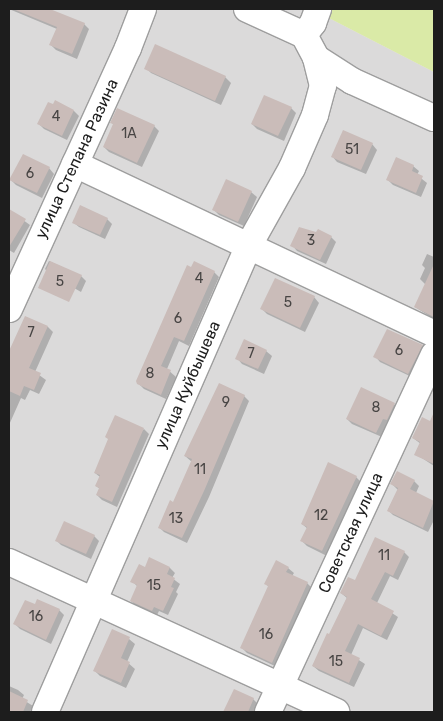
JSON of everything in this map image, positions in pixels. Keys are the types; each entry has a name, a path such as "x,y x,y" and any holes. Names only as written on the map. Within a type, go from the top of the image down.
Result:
{"street":[{"name":"улица Степана Разина","path":"9,309 128,48 143,9"},
{"path":"247,9 304,35 313,23 318,9"},
{"name":"улица Куйбышева","path":"45,712 249,246 292,168 315,115 323,86 316,58 304,35"},
{"path":"316,58 352,81 434,118"},
{"path":"75,164 434,334"},
{"name":"Советская улица","path":"268,712 434,355"},
{"path":"9,562 336,712"}],"shaded area":[{"path":"9,9 303,9 323,15 434,72 434,712 9,712"}],"green space":[{"path":"303,9 434,9 434,72 323,15"}],"building":[{"path":"13,9 50,9 85,23 72,54 49,45 57,27"},
{"path":"155,44 226,76 215,101 144,69"},
{"path":"264,95 292,107 278,136 251,124"},
{"path":"55,100 74,110 62,136 37,124 48,102 53,104"},
{"path":"117,108 155,125 137,163 103,147 113,124 110,123"},
{"path":"343,130 373,143 361,170 331,157"},
{"path":"23,154 50,167 37,193 9,180"},
{"path":"396,157 414,165 412,171 423,176 416,193 386,180"},
{"path":"226,179 252,191 238,222 212,210"},
{"path":"80,205 108,218 100,235 72,223"},
{"path":"9,209 26,219 9,247"},
{"path":"299,227 316,232 318,229 332,236 320,260 290,246"},
{"path":"50,261 82,275 69,302 38,288"},
{"path":"194,261 215,271 184,341 174,337 161,366 171,370 161,395 137,384 136,381 187,265 191,267"},
{"path":"434,264 434,317 414,307"},
{"path":"275,278 315,296 300,328 260,309"},
{"path":"25,316 48,326 29,368 41,373 34,390 24,386 20,396 9,391 9,351"},
{"path":"387,329 423,345 408,374 373,357"},
{"path":"244,339 267,350 258,369 235,359"},
{"path":"219,383 245,395 182,538 158,528 170,500 173,502 192,459 184,456"},
{"path":"361,387 395,403 387,420 383,419 376,433 346,419"},
{"path":"434,412 434,464 414,455 420,442 412,438 422,417 430,421"},
{"path":"115,415 144,428 112,502 96,495 99,488 95,486 100,475 94,473 108,439 105,437"},
{"path":"328,462 357,476 322,551 300,541 307,527 301,524"},
{"path":"397,471 415,480 410,489 434,501 423,528 387,511 398,488 390,484"},
{"path":"64,521 95,535 86,554 55,541"},
{"path":"375,537 405,551 393,576 385,572 371,599 394,611 381,636 358,624 345,651 360,658 349,683 312,666 327,633 329,634 347,597 340,593 348,577 355,580"},
{"path":"149,557 170,567 167,574 175,578 171,587 174,588 163,611 154,607 152,611 130,601 137,585 130,582 139,564 145,567"},
{"path":"276,560 289,567 286,572 308,582 272,663 240,648 268,586 264,584"},
{"path":"37,599 60,609 46,640 13,624 25,600 35,604"},
{"path":"112,629 130,637 121,658 130,662 121,683 93,671"},
{"path":"234,689 254,698 248,712 223,712"},
{"path":"9,691 28,700 23,712 9,712"}]}
